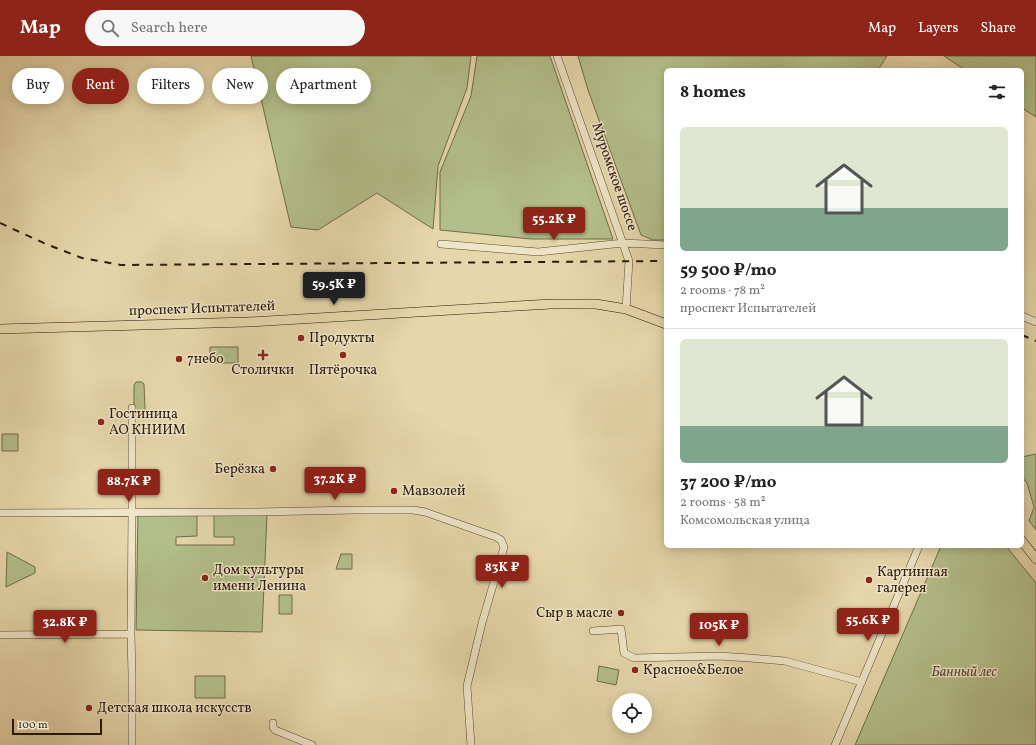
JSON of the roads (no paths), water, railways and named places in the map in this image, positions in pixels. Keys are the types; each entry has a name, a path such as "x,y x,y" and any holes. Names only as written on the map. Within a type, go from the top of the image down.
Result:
{"main road":[{"name":"проспект Испытателей","path":"0,329 248,322 551,304 596,304 626,309 664,323"},
{"path":"1024,544 1036,559"}],"street":[{"name":"Муромское шоссе","path":"558,56 629,261 626,309"},
{"path":"441,244 538,252 623,244 664,245"},
{"path":"1024,317 1036,322"},
{"path":"132,408 132,745"},
{"path":"0,513 413,510 425,512 486,533 501,540 504,547 482,623 467,686 471,745"},
{"path":"835,745 918,548"},
{"path":"593,631 621,629 624,653 634,658 718,656 785,661 862,682"},
{"path":"0,635 131,634"},
{"path":"273,724 275,730 312,745"}],"railway":[{"path":"0,223 46,244 82,258 121,265 664,261"},
{"path":"1024,336 1036,341"}],"place":[{"name":"Продукты","path":"301,338"},
{"name":"Столички","path":"263,355"},
{"name":"Пятёрочка","path":"343,355"},
{"name":"7небо","path":"179,359"},
{"name":"Гостиница АО КНИИМ","path":"101,422"},
{"name":"Берёзка","path":"273,469"},
{"name":"Мавзолей","path":"394,491"},
{"name":"Дом культуры имени Ленина","path":"205,578"},
{"name":"Картинная галерея","path":"869,580"},
{"name":"Сыр в масле","path":"621,613"},
{"name":"Красное&Белое","path":"635,670"},
{"name":"Детская школа искусств","path":"89,708"}],"park label":[{"name":"Банный лес","path":"964,672"}]}
